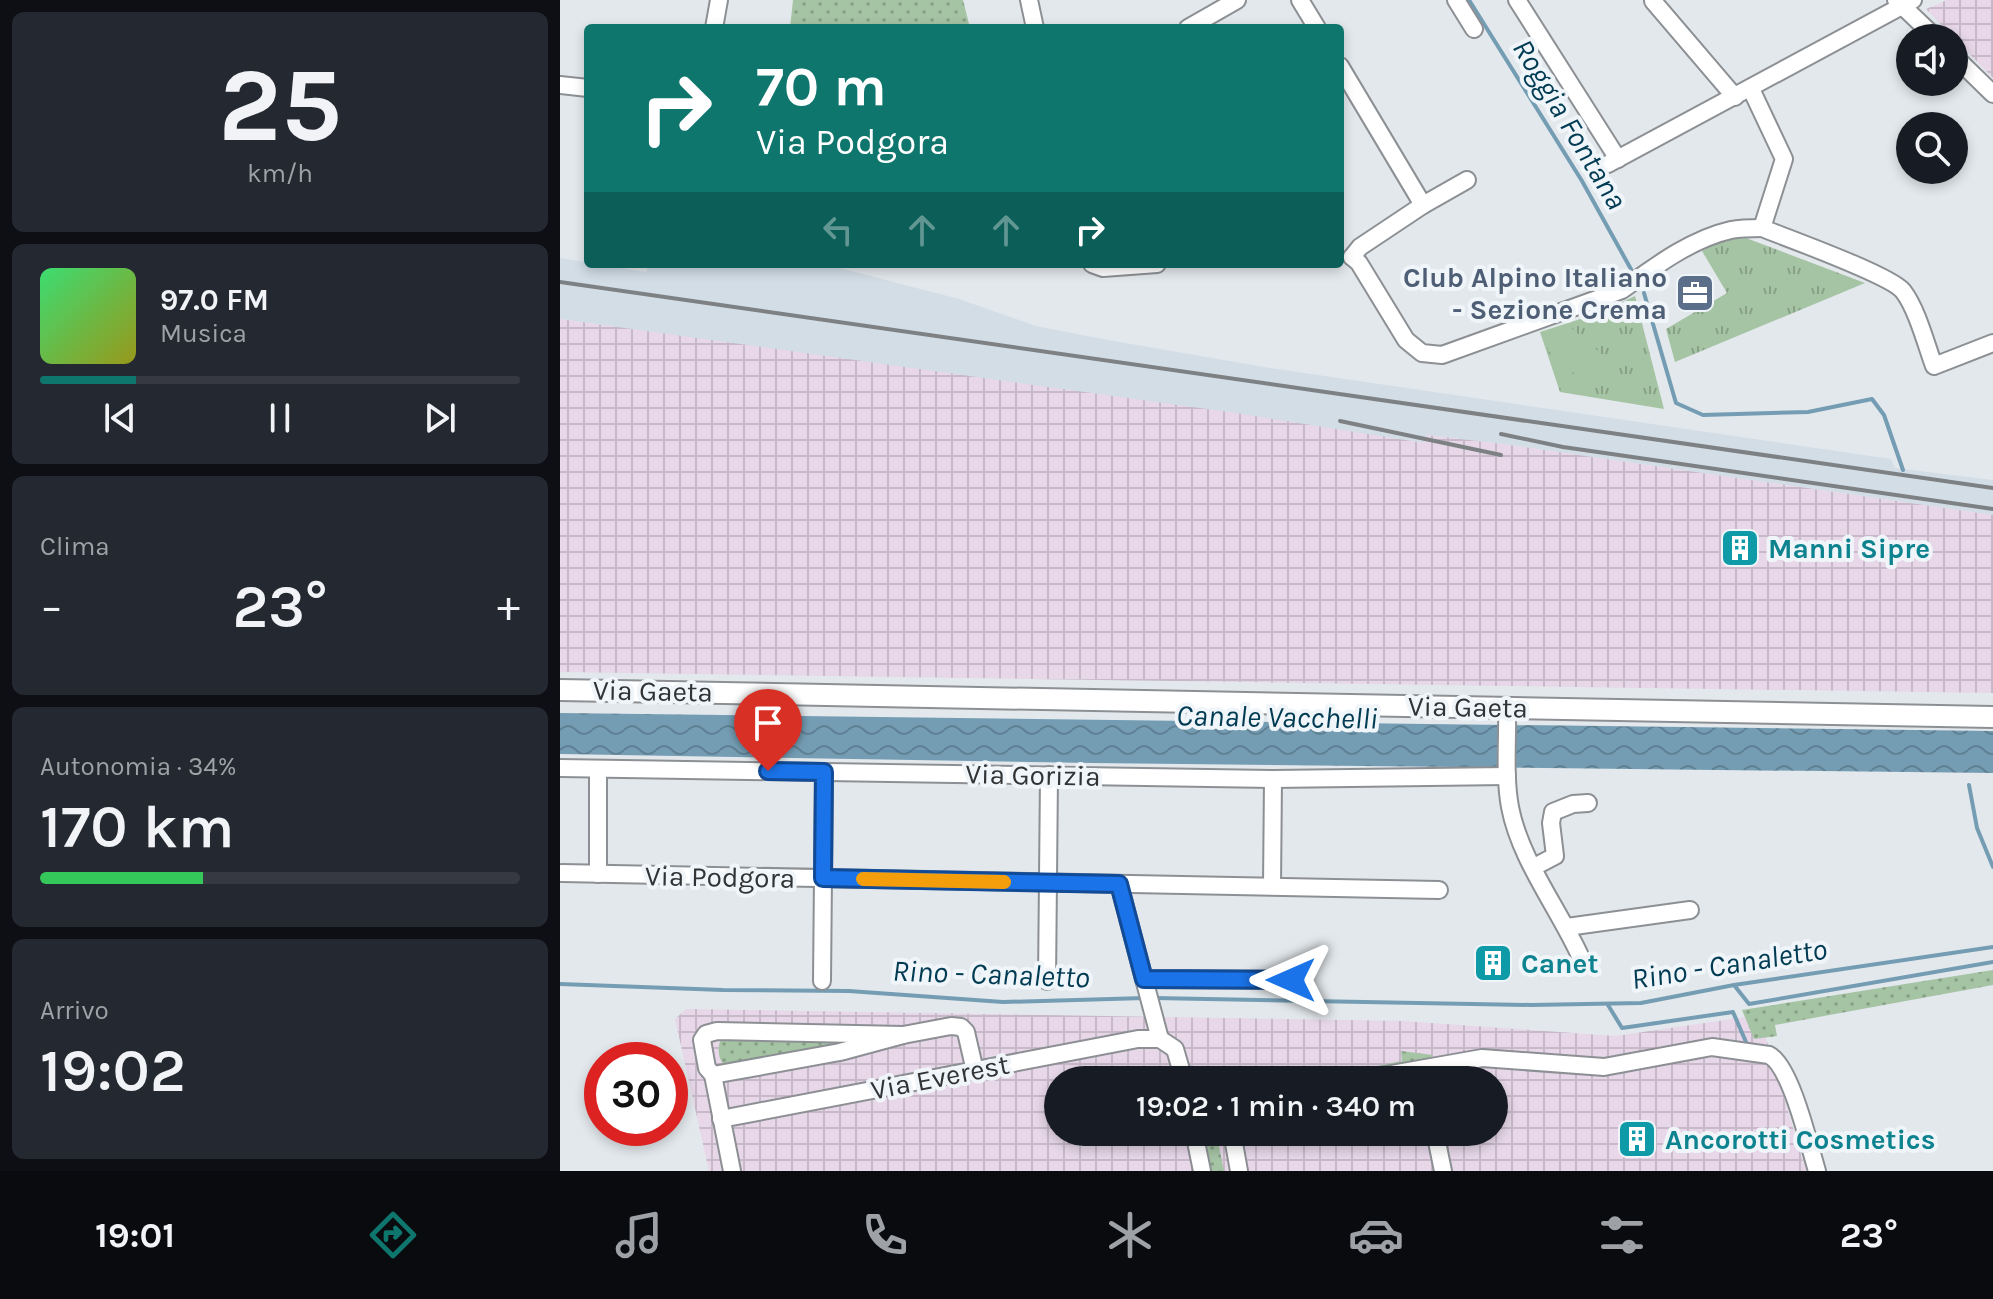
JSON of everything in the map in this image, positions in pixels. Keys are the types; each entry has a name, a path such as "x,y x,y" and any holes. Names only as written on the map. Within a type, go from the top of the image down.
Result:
{"main road":[{"name":"Via Gaeta","path":"560,690 1508,716 1993,717"}],"street":[{"path":"715,24 719,0"},
{"path":"1029,0 1034,24"},
{"path":"1195,24 1237,0"},
{"path":"1300,0 1315,24"},
{"path":"1456,0 1474,29"},
{"path":"1517,0 1613,161 1743,93 1904,2 1924,24"},
{"path":"1653,1 1743,93 1784,159 1762,228"},
{"path":"1968,70 1993,94"},
{"path":"1344,73 1423,205"},
{"path":"560,85 584,88"},
{"path":"1467,180 1423,205 1346,257 1359,263 1413,348 1432,355 1452,353 1628,286 1703,240 1732,230 1762,228 1824,252 1901,288 1934,366 1993,343"},
{"path":"1508,716 1507,771 1510,807 1517,831 1581,958"},
{"name":"Via Gorizia","path":"560,768 1273,779 1507,771"},
{"path":"598,769 598,874"},
{"path":"822,981 824,772"},
{"path":"1047,981 1049,775"},
{"path":"1272,886 1273,779"},
{"path":"1534,867 1555,856 1551,823 1553,812 1573,804 1588,803"},
{"name":"Via Podgora","path":"562,873 1439,890"},
{"path":"1119,884 1160,1039 1175,1049 1180,1066"},
{"path":"1567,927 1690,910"},
{"path":"1144,979 1291,980"},
{"path":"713,1075 840,1043 951,1026 961,1027 966,1032 975,1071"},
{"path":"732,1171 713,1075 707,1068 702,1040 706,1034 717,1031 840,1043"},
{"name":"Via Everest","path":"721,1119 1138,1039 1160,1039"},
{"path":"1453,1066 1482,1058 1604,1067 1712,1047 1769,1055 1777,1059 1786,1077 1817,1171"},
{"path":"1197,1146 1202,1171"},
{"path":"1235,1146 1239,1171"},
{"path":"1438,1146 1443,1171"}],"shaded area":[{"path":"1947,0 1993,0 1993,78 1968,52 1968,24 1941,24 1926,9"},
{"path":"560,258 584,262 584,268 621,268 646,272 647,268 839,268 959,299 1036,326 1108,340 1264,367 1891,459 1895,468 1993,480 1993,515 1503,444 1428,435 1425,443 560,319"},
{"path":"560,319 1236,413 1424,443 1427,435 1503,444 1993,515 1993,693 560,672"},
{"path":"686,1009 1403,1021 1616,1036 1759,1015 1806,1171 709,1171 688,1077 688,1042 680,1042 675,1019"}],"green space":[{"path":"793,0 963,0 969,24 790,24"},
{"path":"1746,238 1865,283 1675,362 1666,329 1727,293 1702,251 1720,240"},
{"path":"1635,296 1664,409 1560,392 1540,332 1599,313"},
{"path":"1568,325 1612,363 1591,388 1547,350"},
{"path":"1993,970 1993,985 1775,1025 1777,1036 1754,1039 1742,1010"},
{"path":"721,1039 830,1041 832,1044 725,1066 719,1049"},
{"path":"1401,1051 1433,1055 1429,1060 1377,1066 1402,1061"},
{"path":"1205,1146 1219,1146 1224,1171 1210,1171"}],"water":[{"path":"560,713 1993,731 1993,773 560,754"}],"waterway":[{"name":"Roggia Fontana","path":"1469,0 1582,181 1632,271"},
{"name":"Roggia Fontana","path":"1644,293 1676,403 1703,415 1808,412 1872,399 1884,415 1903,470"},
{"name":"Roggia Fontana","path":"1969,785 1977,828 1993,867"},
{"name":"Rino - Canaletto","path":"1154,998 1531,1005 1641,1003 1734,985 1993,947"},
{"path":"1734,985 1749,1004 1993,962"},
{"name":"Rino - Canaletto","path":"560,984 849,991 1003,1002 1145,998"},
{"path":"1608,1005 1622,1028 1733,1012 1746,1042"}],"railway":[{"path":"560,282 1993,488"},
{"path":"1340,421 1501,455"},
{"path":"1501,434 1563,447 1993,509"}],"slow traffic":[{"path":"863,879 1004,882"}],"place":[{"name":"Club Alpino Italiano - Sezione Crema","path":"1695,293"},
{"name":"Manni Sipre","path":"1740,548"},
{"name":"Canet","path":"1493,963"},
{"name":"Ancorotti Cosmetics","path":"1637,1139"}],"route":[{"path":"768,771 824,772 823,878 1119,884 1144,979 1291,980"}],"water label":[{"name":"Canale Vacchelli","path":"1277,717"}]}
